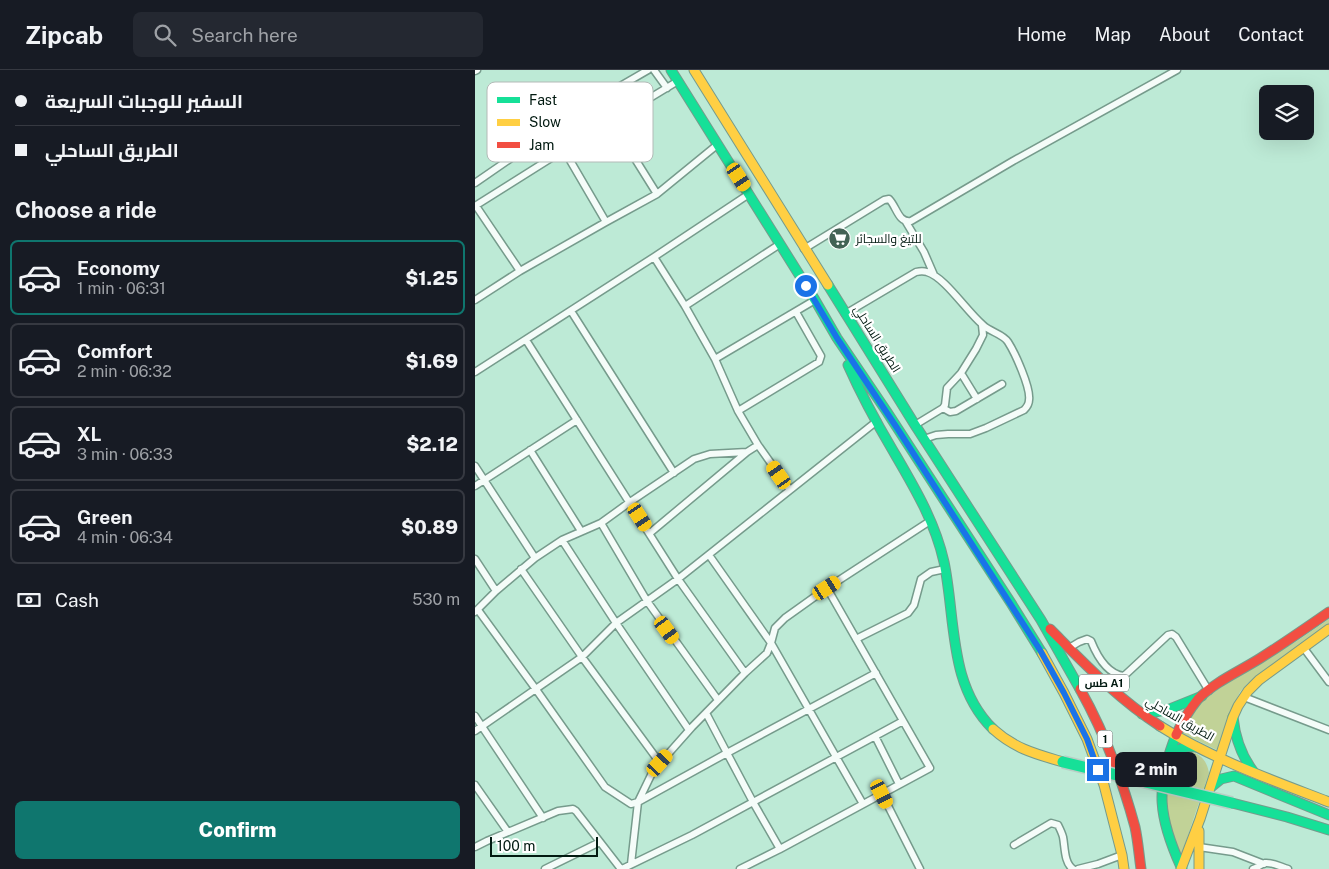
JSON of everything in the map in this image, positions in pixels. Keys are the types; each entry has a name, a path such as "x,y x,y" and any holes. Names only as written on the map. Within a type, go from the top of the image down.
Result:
{"main road":[{"path":"671,70 815,300 837,338 852,374 919,498 935,533 945,569 956,653 968,693 978,711 993,730 1013,745 1037,755 1287,817 1329,830"},
{"name":"الطريق الساحلي","path":"693,70 915,426 1041,620 1095,716 1109,748 1124,791 1135,829 1141,869"},
{"name":"1","path":"837,338 887,412 1040,650 1064,693 1087,739 1104,786 1124,869"},
{"path":"1142,714 1167,710 1205,693 1280,646 1329,612"},
{"name":"الطريق الساحلي","path":"1041,620 1088,668 1142,714 1176,735 1220,757 1254,773 1329,802"},
{"path":"1182,869 1233,717 1244,697 1259,680 1329,628"},
{"path":"1182,869 1166,826 1162,802 1162,782 1168,757 1183,720 1191,707 1205,693"},
{"path":"1233,717 1239,747 1254,773"},
{"path":"1168,757 1183,747 1201,748"},
{"path":"1210,788 1220,778 1234,776 1329,815"},
{"path":"1199,869 1200,819"}],"street":[{"path":"627,82 648,70"},
{"path":"654,70 667,88"},
{"path":"906,222 911,221 1013,161 1177,70"},
{"path":"653,97 678,81"},
{"path":"475,300 520,271 657,194 717,145"},
{"path":"476,180 503,162"},
{"path":"520,271 475,206 545,162"},
{"path":"571,162 606,222"},
{"path":"637,162 657,194"},
{"path":"475,372 655,257 749,194"},
{"path":"804,250 884,200 889,200 902,220 906,222 924,252 934,275"},
{"path":"685,306 780,244"},
{"path":"655,257 715,359 738,411 758,445 790,490"},
{"path":"845,314 916,272 926,271 940,279 982,325 1008,342 1028,390 1029,400 1027,407 976,432 964,435 936,435 924,439"},
{"path":"715,359 815,300"},
{"path":"571,311 674,473"},
{"path":"738,411 819,362 821,356 795,312"},
{"path":"915,426 945,405 947,388 961,373 976,348 983,335 982,325"},
{"path":"526,340 678,579 745,673"},
{"path":"961,373 977,398"},
{"path":"943,408 950,412 956,411 1002,384"},
{"path":"475,486 577,420"},
{"path":"475,731 582,657 616,623 678,579 877,421"},
{"path":"650,533 747,452 758,445"},
{"path":"530,450 581,531"},
{"path":"747,452 710,454 694,459 601,523 562,540 535,558 496,591 476,611 535,688 605,787 631,804 638,802 727,752 876,673"},
{"path":"475,466 535,558"},
{"path":"631,864 638,802 653,771 689,730 767,653 775,628 785,618 827,588 930,521"},
{"path":"601,523 647,601 718,700"},
{"path":"562,540 689,730"},
{"path":"709,555 771,643 863,804"},
{"path":"475,560 496,591"},
{"path":"857,639 907,613 915,605 921,579 931,572 945,569"},
{"path":"521,570 660,763"},
{"path":"741,869 930,768 827,588"},
{"path":"1069,648 1087,639 1091,641 1096,654 1107,668 1120,676 1124,676 1167,635 1172,634 1180,643 1205,693"},
{"path":"1303,648 1329,682"},
{"path":"1244,697 1329,730"},
{"path":"706,713 780,849"},
{"path":"475,716 543,818"},
{"path":"475,847 558,811 573,809 622,869 692,835 903,720"},
{"path":"875,736 899,784"},
{"path":"475,785 508,832"},
{"path":"882,794 920,869"},
{"path":"1013,845 1051,824 1058,825 1063,835 1069,866 1073,869"},
{"path":"545,869 600,842"},
{"path":"1199,847 1233,852 1264,864"},
{"path":"1078,869 1122,855"},
{"path":"1253,869 1269,863 1288,869"}],"green space":[{"path":"1329,619 1329,625 1247,684 1240,692 1229,715 1217,750 1182,733 1193,712 1204,700 1225,684 1297,641"},
{"path":"1189,751 1203,759 1209,773 1181,856 1170,831 1166,786 1172,759"}],"traffic: fast":[{"path":"671,70 837,338 887,412 1042,653"},
{"path":"828,285 915,425 1041,620 1080,689"},
{"path":"848,365 874,418 915,490 935,532 944,562 956,650 961,672 978,712 993,729"},
{"path":"1142,714 1167,710 1202,696"},
{"path":"1233,717 1239,746 1253,771"},
{"path":"1176,735 1165,771 1162,802 1168,834 1182,869"},
{"path":"1168,757 1181,749 1196,747"},
{"path":"1063,762 1232,803"},
{"path":"1210,788 1221,779 1234,776 1329,815"},
{"path":"1232,803 1329,830"}],"traffic: slow":[{"path":"694,70 828,285"},
{"path":"1220,757 1233,717 1248,691 1259,680 1329,629"},
{"path":"1042,653 1087,739 1104,785 1124,869"},
{"path":"1160,726 1221,759 1329,802"},
{"path":"993,729 1018,746 1063,762"},
{"path":"1181,869 1200,819 1220,757"},
{"path":"1199,831 1199,869"}],"traffic: jam":[{"path":"1176,735 1192,707 1205,693 1219,682 1277,648 1329,612"},
{"path":"1050,629 1116,693 1160,726"},
{"path":"1080,689 1105,739 1124,791 1135,827 1141,869"}],"place":[{"name":"للتيغ والسجائر","path":"840,239"}],"route":[{"path":"806,286 837,338 1040,650 1087,739 1098,770"}]}
